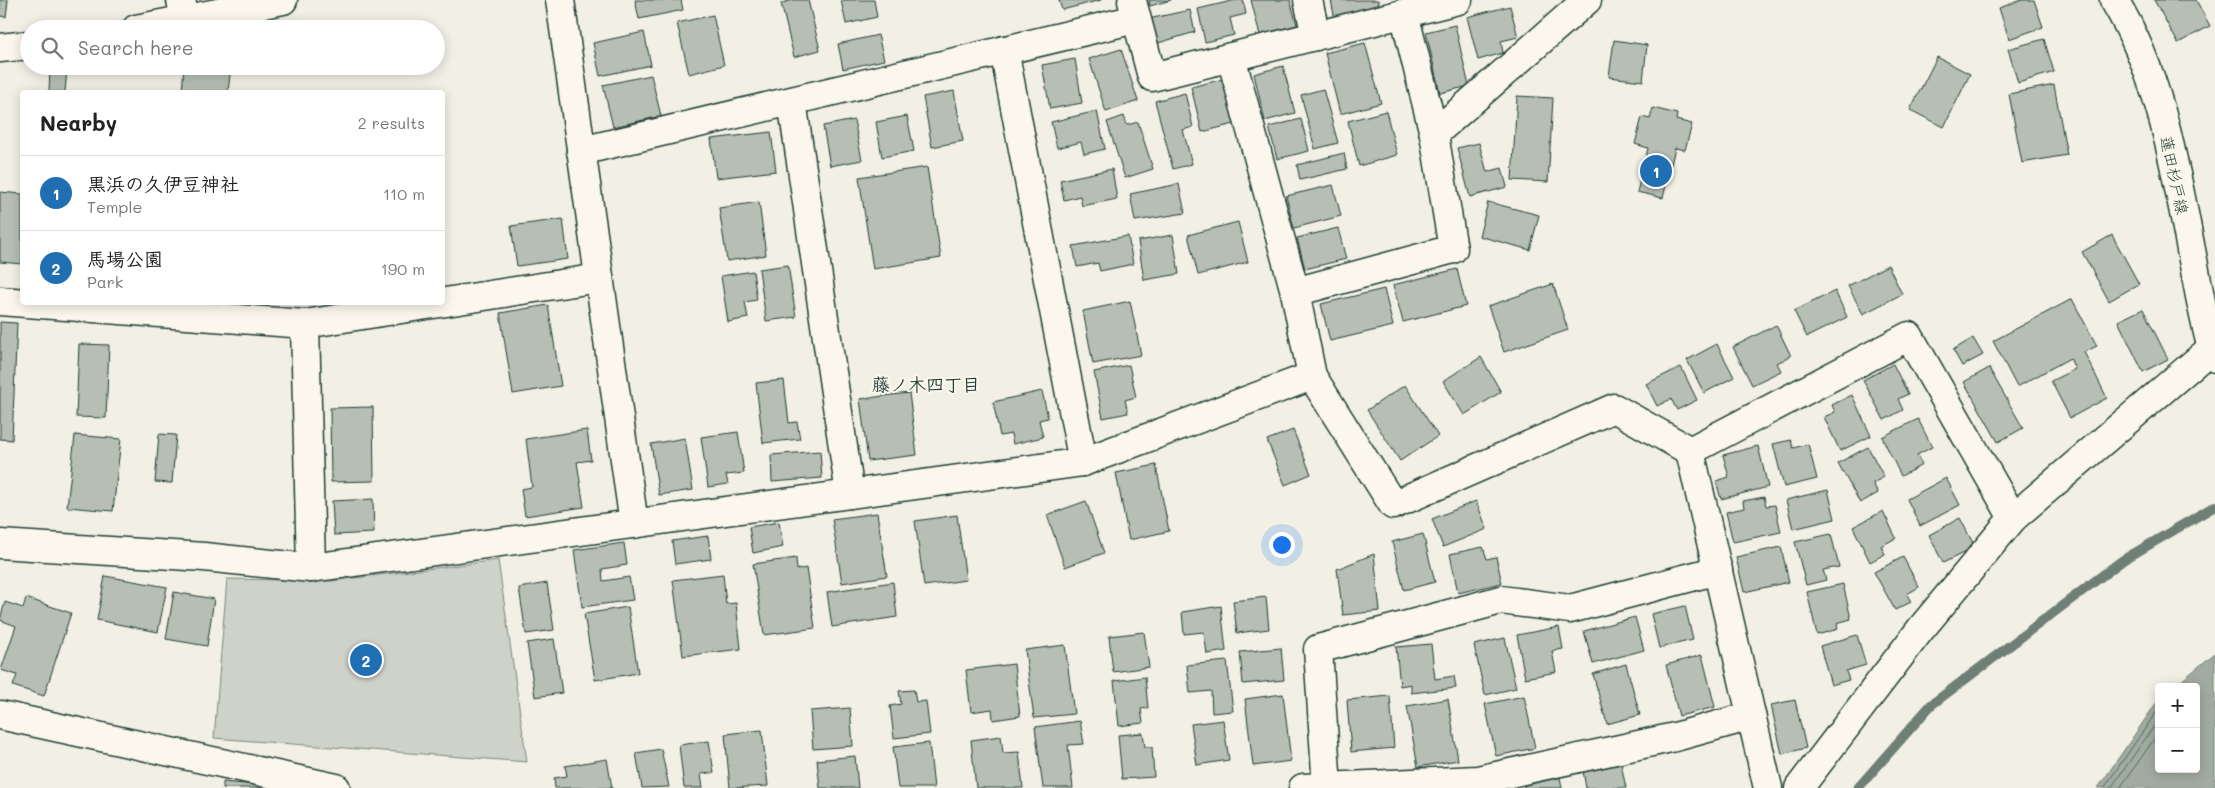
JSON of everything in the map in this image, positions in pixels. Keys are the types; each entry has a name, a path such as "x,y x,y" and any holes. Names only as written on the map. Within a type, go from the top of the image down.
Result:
{"street":[{"path":"158,20 183,10 283,0"},
{"path":"560,0 634,524"},
{"path":"1308,0 1316,36"},
{"path":"581,151 1004,50 1134,9 1152,77 1458,0"},
{"path":"1434,134 1587,0"},
{"name":"蓮田杉戸線","path":"2114,0 2124,16 2152,77 2172,154 2213,353"},
{"path":"1294,292 1454,249 1434,134 1404,14"},
{"path":"0,48 20,46"},
{"path":"1004,50 1083,462"},
{"path":"1231,57 1294,292 1312,376 1393,506 1614,408 1690,452 1768,788"},
{"path":"792,101 850,494"},
{"path":"445,302 599,278"},
{"path":"0,301 20,303"},
{"path":"53,305 305,324 426,305"},
{"path":"305,324 311,568"},
{"path":"1690,452 1909,336 2014,518"},
{"path":"1799,788 1920,630 2014,518 2213,353"},
{"path":"0,544 204,557 311,568 1083,462 1312,376"},
{"path":"1718,570 1570,609 1501,600 1318,649 1319,787 1432,785 1478,780 1675,737 1751,716"},
{"path":"0,715 336,788"}],"shaded area":[{"path":"498,560 527,762 214,738 227,579 331,581"}],"water":[{"path":"2215,653 2215,788 2098,788 2155,705 2155,773 2200,773 2200,683 2179,683"}],"building":[{"path":"0,0 8,0 6,17 0,16"},
{"path":"635,0 681,0 683,10 639,19"},
{"path":"794,0 808,0 820,50 794,57 781,3"},
{"path":"841,0 874,0 877,17 846,24"},
{"path":"1059,0 1101,0 1062,10"},
{"path":"1149,0 1171,0 1150,6"},
{"path":"1243,0 1246,14 1230,18 1234,35 1205,42 1198,9"},
{"path":"1251,0 1290,0 1298,28 1261,39"},
{"path":"1331,0 1378,0 1380,11 1335,20"},
{"path":"2022,0 2034,0 2043,27 2009,39 1999,8"},
{"path":"2154,0 2196,0 2210,26 2178,43"},
{"path":"1510,6 1518,37 1501,41 1503,53 1478,60 1467,17"},
{"path":"1190,10 1195,32 1155,44 1148,19"},
{"path":"713,15 724,65 689,74 677,23"},
{"path":"1455,25 1469,86 1440,93 1426,32"},
{"path":"644,32 651,65 600,76 593,43"},
{"path":"878,35 884,60 843,69 838,44"},
{"path":"2044,39 2054,72 2018,83 2008,49"},
{"path":"1614,40 1647,45 1643,81 1609,77"},
{"path":"1365,43 1381,103 1340,114 1325,53"},
{"path":"1121,49 1138,101 1106,112 1089,59"},
{"path":"1937,57 1970,74 1944,127 1910,110"},
{"path":"1075,59 1082,103 1050,109 1042,65"},
{"path":"1283,66 1295,113 1265,121 1254,74"},
{"path":"50,75 66,75 65,90 49,90"},
{"path":"183,75 230,75 228,90 182,90"},
{"path":"651,75 661,116 613,127 603,85"},
{"path":"1223,79 1234,124 1202,132 1191,87"},
{"path":"2054,85 2067,155 2022,163 2009,94"},
{"path":"1323,89 1338,143 1315,149 1301,95"},
{"path":"954,91 963,141 932,147 923,97"},
{"path":"1185,93 1193,127 1183,130 1192,164 1173,169 1155,101"},
{"path":"1517,96 1553,98 1548,182 1512,180"},
{"path":"1653,108 1677,114 1676,120 1692,124 1685,150 1675,148 1663,198 1637,192 1648,148 1635,144 1642,117 1650,119"},
{"path":"1097,111 1105,149 1084,154 1081,142 1057,148 1051,122"},
{"path":"1386,111 1397,155 1359,166 1348,121"},
{"path":"907,116 914,151 882,157 876,122"},
{"path":"1124,116 1127,125 1138,122 1153,169 1125,178 1107,122"},
{"path":"1301,119 1309,151 1277,159 1269,127"},
{"path":"854,120 862,160 830,166 823,126"},
{"path":"771,132 776,171 716,178 711,139"},
{"path":"1479,143 1487,172 1502,168 1507,187 1470,197 1457,148"},
{"path":"1344,153 1347,169 1300,180 1297,165"},
{"path":"927,167 941,258 873,269 859,177"},
{"path":"1112,169 1117,199 1082,206 1080,196 1064,200 1060,180"},
{"path":"1179,184 1185,213 1135,221 1130,194"},
{"path":"1333,185 1341,216 1294,228 1286,196"},
{"path":"0,192 20,194 20,264 0,262"},
{"path":"759,202 766,255 727,261 719,208"},
{"path":"1488,202 1539,215 1530,250 1479,236"},
{"path":"563,219 568,259 517,266 511,226"},
{"path":"1238,222 1248,262 1198,275 1188,235"},
{"path":"1338,228 1346,259 1305,269 1297,238"},
{"path":"1173,235 1179,274 1144,280 1138,241"},
{"path":"2112,235 2139,284 2109,301 2082,252"},
{"path":"1128,236 1133,264 1100,271 1098,263 1077,267 1073,246"},
{"path":"788,265 796,317 766,321 759,269"},
{"path":"1888,265 1902,294 1863,314 1848,286"},
{"path":"1457,269 1466,306 1403,322 1393,285"},
{"path":"753,271 757,300 745,302 748,318 728,322 721,276"},
{"path":"1553,284 1568,330 1504,352 1488,306"},
{"path":"1384,289 1393,326 1330,341 1321,304"},
{"path":"1835,291 1847,317 1807,337 1794,311"},
{"path":"2072,299 2097,346 2084,352 2107,398 2070,418 2051,381 2075,369 2070,358 2017,387 1993,341"},
{"path":"1130,301 1141,355 1093,364 1083,311"},
{"path":"548,305 561,386 513,394 500,313"},
{"path":"2143,309 2168,359 2143,372 2118,321"},
{"path":"0,322 17,323 12,440 0,439"},
{"path":"1776,325 1791,356 1777,363 1781,371 1752,385 1733,347"},
{"path":"1973,338 1983,355 1962,366 1953,350"},
{"path":"79,344 109,345 106,418 76,417"},
{"path":"1717,344 1734,377 1704,393 1687,360"},
{"path":"1481,357 1501,392 1464,415 1443,381"},
{"path":"1893,364 1908,394 1898,399 1903,410 1884,420 1863,380"},
{"path":"1129,365 1136,397 1125,400 1128,413 1103,418 1094,372"},
{"path":"1681,367 1697,400 1677,410 1671,399 1657,406 1646,384"},
{"path":"1989,368 2023,428 1998,442 1964,382"},
{"path":"784,380 789,423 797,422 800,439 763,443 756,383"},
{"path":"1405,385 1438,436 1400,461 1367,410"},
{"path":"1042,391 1048,418 1039,420 1043,437 1013,444 1011,434 1000,436 993,402"},
{"path":"909,393 917,455 868,461 860,399"},
{"path":"1852,395 1871,436 1840,451 1824,417 1835,412 1832,405"},
{"path":"373,407 374,481 331,482 330,408"},
{"path":"1918,419 1932,447 1917,455 1922,465 1901,476 1882,437"},
{"path":"587,430 591,460 577,462 584,507 525,516 521,489 532,487 526,439"},
{"path":"1293,430 1311,474 1285,485 1267,440"},
{"path":"738,432 744,473 726,475 728,484 708,487 701,437"},
{"path":"159,434 176,435 172,483 155,482"},
{"path":"75,435 121,439 113,511 67,507"},
{"path":"685,438 693,490 659,495 651,444"},
{"path":"1791,440 1793,448 1808,444 1817,479 1784,487 1773,444"},
{"path":"1758,446 1768,487 1721,499 1716,481 1729,477 1723,455"},
{"path":"1868,447 1884,477 1873,483 1878,493 1860,503 1838,463"},
{"path":"820,451 822,478 772,482 771,455"},
{"path":"1156,465 1169,531 1129,540 1116,473"},
{"path":"1946,478 1960,505 1920,526 1907,499"},
{"path":"1828,490 1835,519 1793,529 1786,500"},
{"path":"1764,497 1766,506 1775,505 1781,532 1733,542 1726,512 1744,508 1743,501"},
{"path":"373,499 374,533 334,535 332,501"},
{"path":"1086,501 1104,553 1065,567 1047,515"},
{"path":"1476,501 1487,529 1443,547 1432,519"},
{"path":"1883,511 1896,538 1881,546 1885,554 1870,562 1853,527"},
{"path":"877,513 887,576 842,583 832,519"},
{"path":"957,515 966,580 924,586 915,521"},
{"path":"1960,518 1975,547 1943,563 1929,535"},
{"path":"779,522 783,547 753,553 749,527"},
{"path":"1423,534 1435,582 1404,590 1392,542"},
{"path":"1831,534 1839,567 1823,570 1826,580 1806,585 1795,542"},
{"path":"708,536 711,559 675,564 672,541"},
{"path":"624,543 627,565 602,569 603,581 629,577 633,600 582,607 574,550"},
{"path":"1483,547 1487,559 1496,557 1502,583 1458,593 1450,554"},
{"path":"1781,547 1789,582 1744,592 1736,557"},
{"path":"1374,554 1380,611 1343,615 1337,569"},
{"path":"1903,557 1919,587 1907,594 1911,602 1895,610 1874,572"},
{"path":"796,558 797,570 806,568 815,628 764,635 753,564"},
{"path":"723,574 726,604 736,603 741,649 683,656 673,580"},
{"path":"105,576 167,587 158,632 97,620"},
{"path":"893,582 897,617 832,627 827,592"},
{"path":"547,583 554,630 526,634 519,588"},
{"path":"1843,584 1851,619 1837,623 1838,629 1817,635 1807,592"},
{"path":"174,592 214,599 207,646 166,639"},
{"path":"1266,597 1269,629 1237,633 1233,601"},
{"path":"26,598 71,613 44,696 13,686 17,675 1,670 16,626 0,620 5,602 23,608"},
{"path":"1221,606 1226,651 1207,654 1204,632 1184,634 1182,612"},
{"path":"1685,606 1693,640 1659,648 1651,614"},
{"path":"628,607 638,673 595,680 584,614"},
{"path":"1635,617 1644,650 1593,664 1584,631"},
{"path":"1559,627 1563,649 1552,651 1556,672 1525,678 1517,635"},
{"path":"1144,632 1149,667 1113,672 1109,636"},
{"path":"1857,635 1866,665 1846,671 1849,680 1831,685 1820,646"},
{"path":"1505,638 1516,688 1485,695 1474,645"},
{"path":"554,639 562,693 535,697 527,643"},
{"path":"1431,644 1435,679 1454,676 1456,688 1411,693 1411,684 1400,686 1396,647"},
{"path":"1065,645 1074,714 1034,718 1025,650"},
{"path":"1281,648 1284,680 1243,684 1240,652"},
{"path":"1702,655 1715,707 1679,716 1666,665"},
{"path":"1227,661 1233,711 1212,713 1211,691 1190,693 1187,665"},
{"path":"1014,664 1020,716 993,720 992,709 971,712 966,670"},
{"path":"1626,664 1640,715 1607,724 1593,674"},
{"path":"1145,677 1148,708 1141,709 1143,723 1119,726 1114,681"},
{"path":"914,690 916,702 926,701 930,734 894,738 890,706 901,704 899,691"},
{"path":"1283,694 1291,761 1253,766 1245,699"},
{"path":"1390,696 1394,748 1351,752 1347,700"},
{"path":"1524,696 1535,748 1496,756 1485,704"},
{"path":"1448,699 1458,760 1418,767 1407,706"},
{"path":"1795,700 1806,748 1782,754 1771,705"},
{"path":"850,708 853,746 813,749 810,711"},
{"path":"1223,720 1229,760 1197,765 1191,724"},
{"path":"1080,721 1084,744 1068,745 1073,788 1043,788 1035,727"},
{"path":"762,730 768,786 730,788 725,734"},
{"path":"1143,733 1145,747 1152,747 1154,777 1122,779 1118,735"},
{"path":"1001,736 1003,753 1019,752 1023,788 976,788 971,740"},
{"path":"709,741 714,773 701,774 703,788 684,788 679,745"},
{"path":"929,743 934,788 898,788 893,747"},
{"path":"661,749 669,787 642,788 636,753"},
{"path":"855,756 858,788 820,788 817,760"},
{"path":"607,759 612,788 555,788 554,778 567,776 565,766"},
{"path":"1621,764 1626,788 1586,788 1583,771"},
{"path":"1560,777 1562,788 1524,788 1524,785"},
{"path":"223,782 267,786 267,788 223,788"}],"waterway":[{"path":"1858,788 1931,705 2123,560 2215,506"}],"place":[{"name":"黒浜の久伊豆神社","path":"1656,171"},
{"name":"馬場公園","path":"366,660"}],"district":[{"name":"藤ノ木四丁目","path":"926,384"}]}
